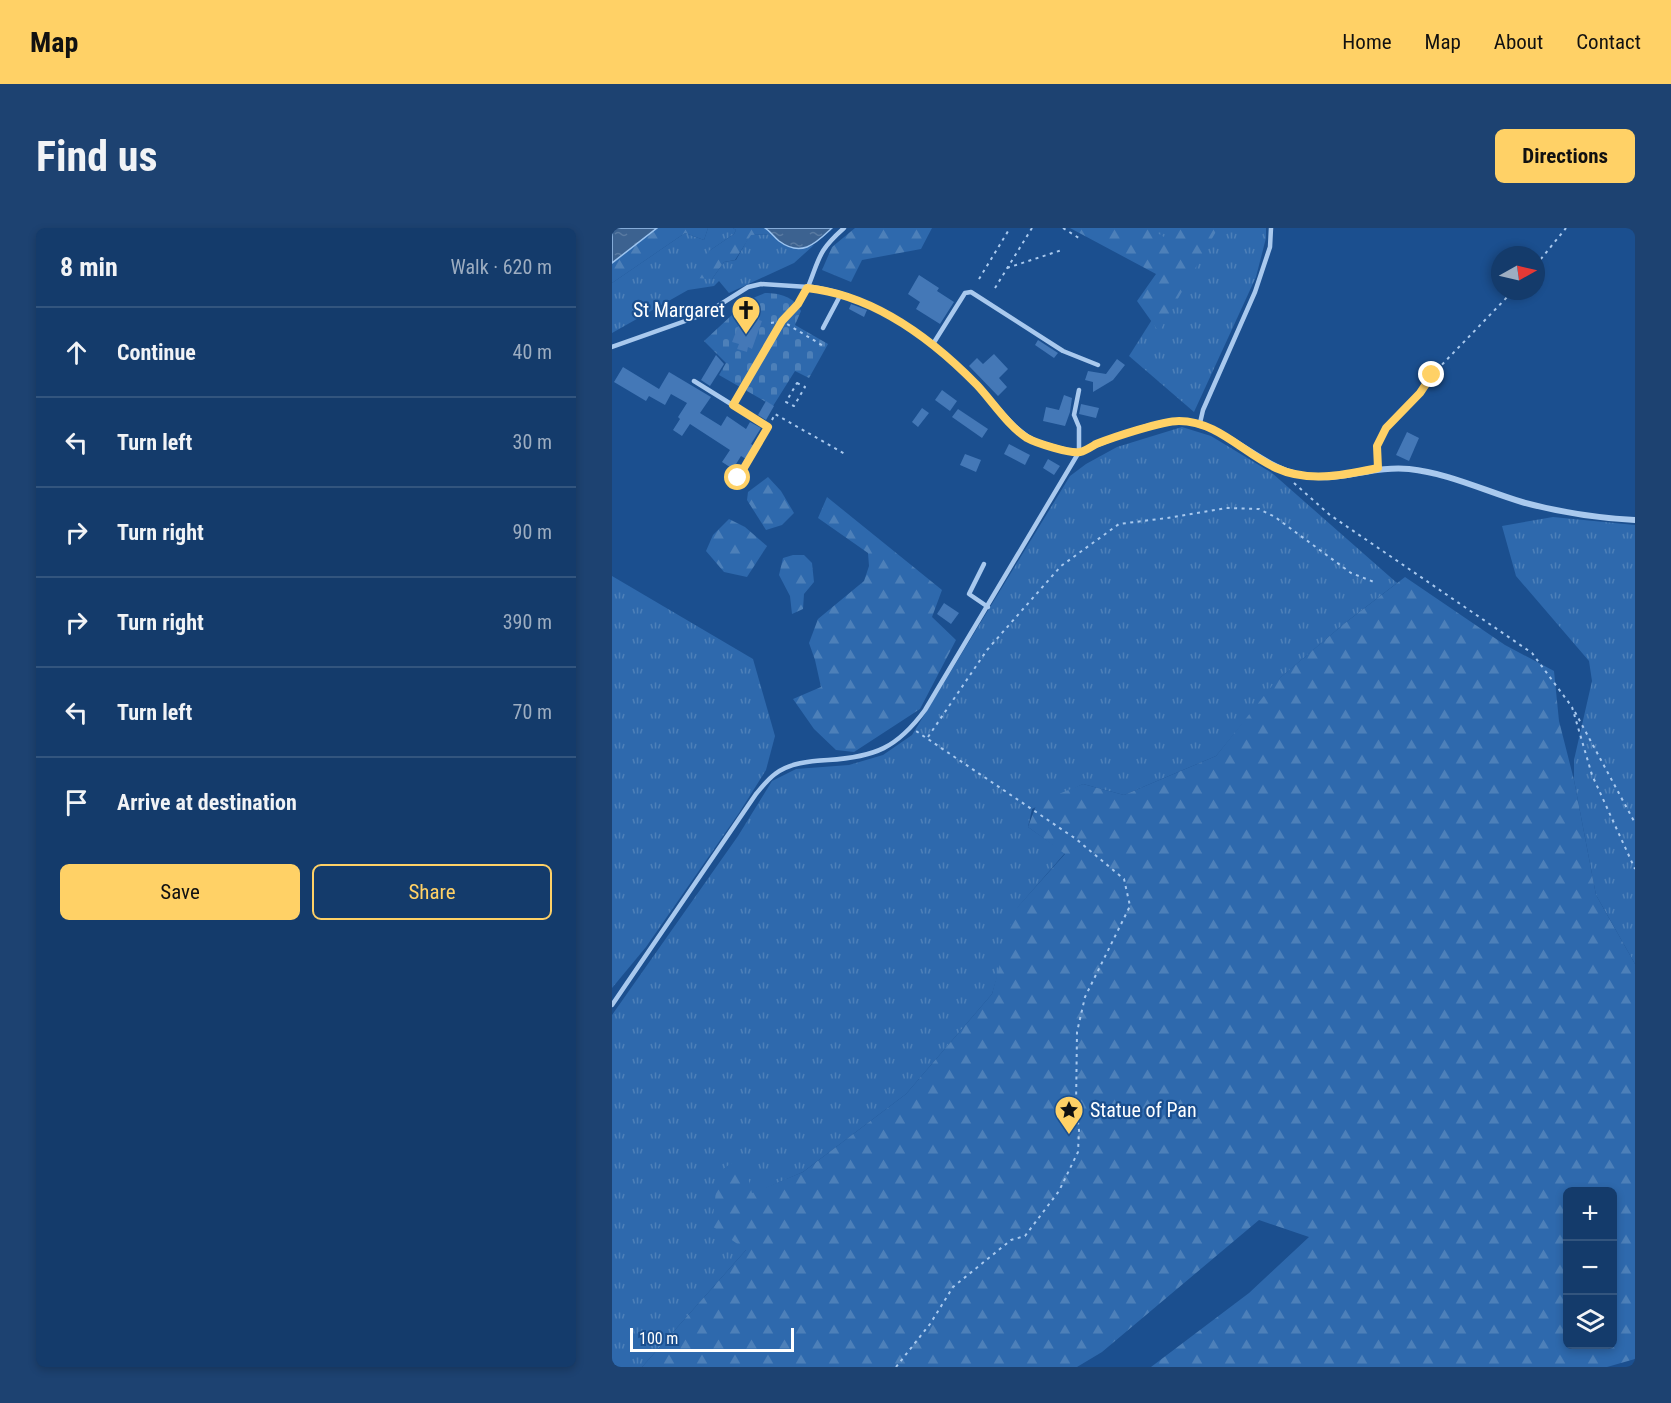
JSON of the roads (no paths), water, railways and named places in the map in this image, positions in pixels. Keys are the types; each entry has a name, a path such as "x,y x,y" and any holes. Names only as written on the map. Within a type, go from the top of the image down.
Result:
{"street":[{"path":"798,304 807,288 841,294 893,318 933,344 1027,437 1063,449 1079,452 1165,423 1178,421 1200,423 1275,468 1299,475 1318,477 1345,475 1378,468 1409,469 1450,478 1524,502 1562,511 1635,520"}],"lane":[{"path":"612,347 705,314 748,287 761,284 807,288 818,256 829,241 844,228"},
{"path":"1200,423 1203,410 1255,292 1270,247 1271,228"},
{"path":"933,344 965,293 971,292 1062,351 1098,365"},
{"path":"823,328 841,294"},
{"path":"694,381 768,427"},
{"path":"612,1005 756,794 775,773 796,764 861,756 888,747 911,729 926,710 1079,452 1079,428 1074,415 1079,390"},
{"path":"984,564 969,594 988,607"}],"water":[{"path":"612,228 657,228 612,263"},
{"path":"765,228 832,228 814,243 795,248 779,241"}],"place":[{"name":"St Margaret","path":"746,336"},
{"name":"Statue of Pan","path":"1069,1136"}]}
